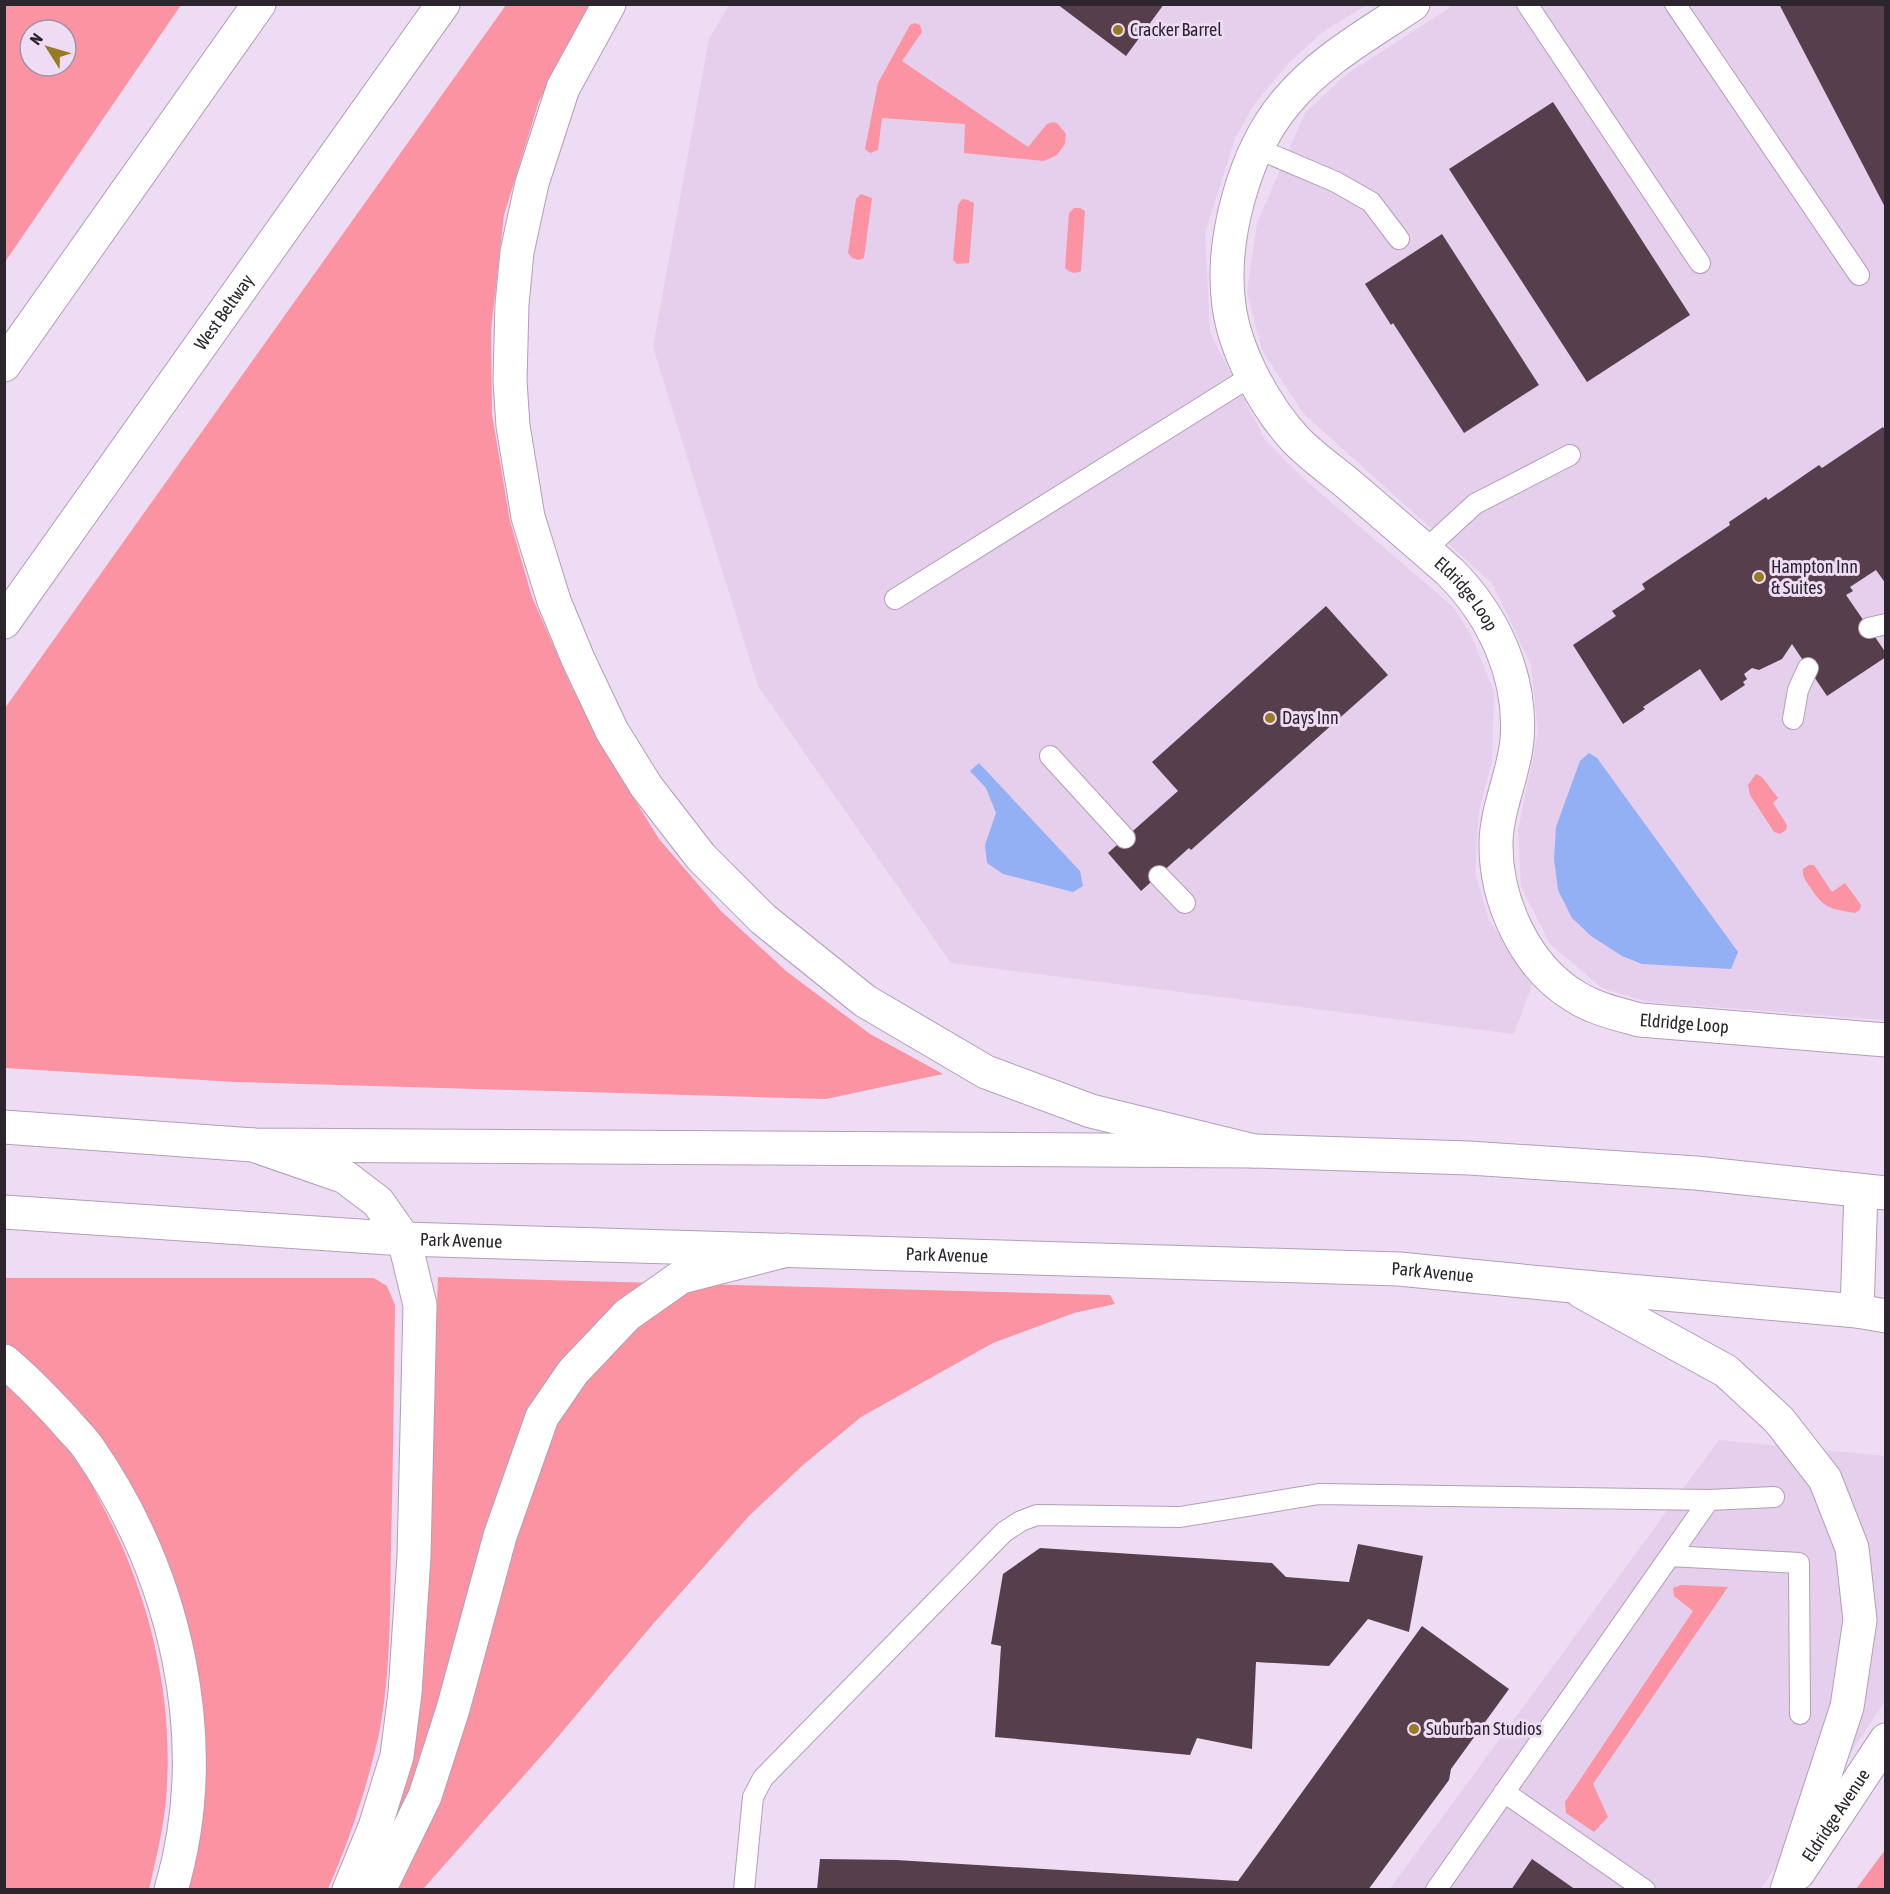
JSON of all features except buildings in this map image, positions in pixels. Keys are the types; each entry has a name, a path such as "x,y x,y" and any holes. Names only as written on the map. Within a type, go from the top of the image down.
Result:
{"main road":[{"path":"4,365 259,4"},
{"name":"West Beltway","path":"4,622 443,4"},
{"path":"609,4 563,88 532,183 517,252 512,304 510,381 513,426 528,517 554,601 612,731 646,786 701,857 763,919 865,1001 986,1072 1091,1111 1254,1150"},
{"name":"Eldridge Loop","path":"1413,4 1323,64 1287,101 1261,136 1241,187 1231,231 1227,278 1229,305 1245,359 1268,402 1295,439 1461,582 1494,630 1509,672 1516,706 1517,739 1496,840 1498,870 1506,903 1516,928 1529,952 1546,972 1575,997 1608,1012 1640,1020 1886,1040"},
{"path":"4,1126 253,1145 1254,1150 1469,1158 1696,1173 1873,1192 1871,1313 1886,1336"},
{"path":"253,1145 345,1177 378,1202 404,1239 420,1305 414,1556 405,1693 397,1756 375,1827 349,1890"},
{"name":"Park Avenue","path":"4,1212 404,1239 1399,1269 1871,1313"},
{"path":"379,1890 425,1796 453,1709 500,1536 542,1417 573,1372 627,1314 681,1277 787,1250"},
{"path":"1573,1287 1726,1371 1779,1420 1825,1479 1852,1548 1860,1620 1847,1707 1787,1890"},
{"path":"4,1361 32,1384 89,1448 126,1510 152,1564 172,1630 183,1687 190,1746 188,1809 171,1890"},
{"name":"Eldridge Avenue","path":"1787,1890 1886,1740"}],"lane":[{"path":"1527,4 1700,263"},
{"path":"1675,4 1859,275"},
{"path":"1256,148 1336,182 1371,202 1398,239"},
{"path":"896,599 1253,375"},
{"path":"1425,550 1475,504 1570,455"},
{"path":"1793,719 1798,690 1809,668"},
{"path":"1050,756 1125,838"},
{"path":"1159,876 1185,903"},
{"path":"744,1890 753,1797 762,1778 1004,1532 1021,1521 1037,1515 1180,1517 1319,1494 1709,1500 1774,1497"},
{"path":"1436,1890 1709,1500"},
{"path":"1670,1556 1799,1563 1800,1714"},
{"path":"1504,1792 1645,1890"}],"shaded area":[{"path":"4,5 181,5 5,262"},
{"path":"506,5 593,5 539,101 504,215 491,330 492,414 510,521 532,597 572,688 608,756 659,839 721,911 786,971 870,1034 943,1074 826,1099 235,1082 5,1068 5,708"},
{"path":"729,5 1366,5 1321,33 1289,63 1255,103 1235,138 1205,233 1210,333 1265,440 1305,480 1453,607 1471,635 1494,692 1492,761 1479,811 1475,872 1489,921 1533,982 1514,1034 951,963 758,686 653,347 709,39"},
{"path":"1454,5 1885,5 1885,1020 1648,1002 1602,988 1550,944 1521,886 1518,830 1538,733 1531,665 1492,583 1304,414 1262,350 1247,292 1257,223 1305,113 1347,74"},
{"path":"915,23 920,25 922,32 902,61 1028,147 1047,124 1053,122 1058,124 1066,134 1065,144 1057,155 1044,161 964,153 965,124 882,118 878,150 870,153 865,149 878,83 910,25"},
{"path":"861,194 872,198 864,258 859,260 852,258 848,253 856,199"},
{"path":"962,199 974,203 969,263 957,264 953,260 958,205"},
{"path":"1074,208 1085,211 1081,271 1075,273 1065,268 1069,213"},
{"path":"1756,774 1762,777 1778,798 1773,803 1787,825 1786,830 1780,834 1774,832 1750,795 1748,785"},
{"path":"1814,865 1832,892 1845,883 1861,905 1860,910 1855,913 1834,909 1824,904 1815,895 1804,877 1803,869"},
{"path":"438,1277 1110,1295 1115,1304 1074,1313 993,1343 861,1417 803,1465 749,1516 423,1889 369,1890 388,1836 403,1782 415,1729 424,1672"},
{"path":"4,1278 374,1278 387,1286 395,1305 390,1617 386,1688 379,1734 369,1774 351,1832 328,1889 189,1889 201,1829 205,1741 195,1661 26,1358 5,1343"},
{"path":"4,1380 55,1431 81,1465 117,1535 145,1608 162,1684 168,1761 163,1822 149,1889 5,1889"},
{"path":"1719,1440 1885,1456 1885,1701 1761,1889 1389,1890"},
{"path":"1681,1585 1728,1587 1593,1784 1608,1817 1594,1832 1566,1813 1565,1802 1693,1611 1674,1596 1673,1588"},
{"path":"1885,1850 1885,1889 1856,1889"}],"water":[{"path":"1589,753 1597,758 1738,952 1731,969 1642,964 1622,956 1591,936 1572,918 1558,890 1554,859 1556,827 1580,761"},
{"path":"979,763 1080,871 1083,886 1073,892 1003,874 987,863 985,845 996,813 986,788 970,771"}],"place":[{"name":"Cracker Barrel","path":"1118,30"},
{"name":"Hampton Inn & Suites","path":"1759,577"},
{"name":"Days Inn","path":"1270,718"},
{"name":"Suburban Studios","path":"1414,1729"}]}
